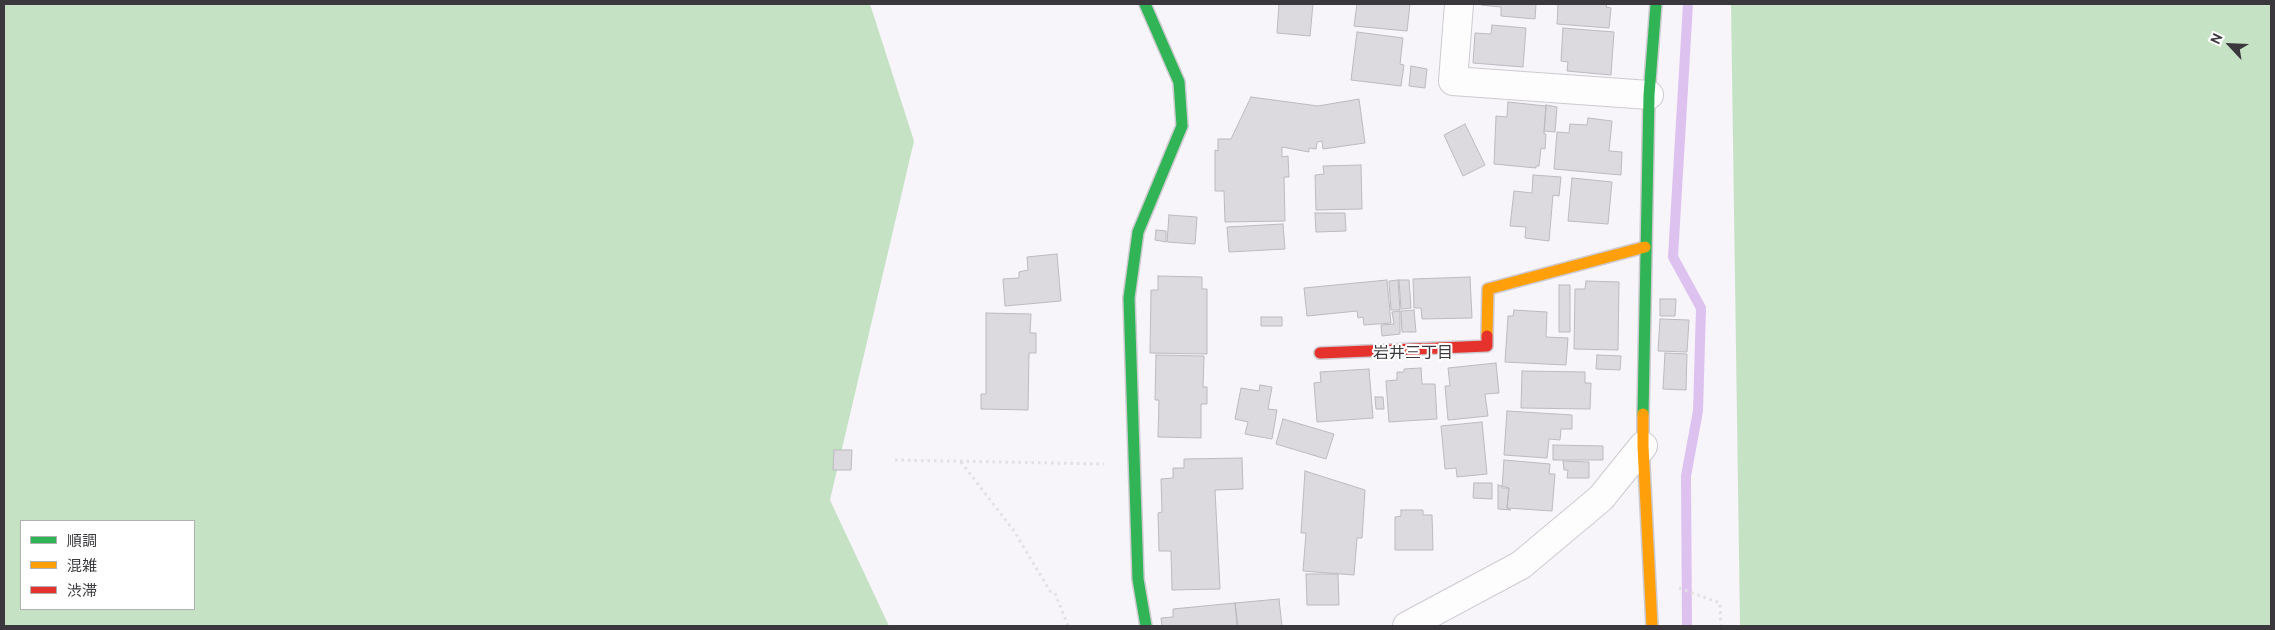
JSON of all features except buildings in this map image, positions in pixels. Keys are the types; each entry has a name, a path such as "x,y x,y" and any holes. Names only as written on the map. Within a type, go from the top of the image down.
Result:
{"street":[{"path":"1145,4 1179,82 1182,126 1138,232 1129,298 1138,579 1146,626"},
{"path":"1459,4 1453,81 1649,95"},
{"path":"1652,626 1644,446 1645,247 1649,95 1656,4"},
{"path":"1320,353 1487,346 1488,289 1645,247"},
{"path":"1407,626 1521,565 1601,498 1644,446"}],"path":[{"path":"895,460 1133,465"},
{"path":"961,462 1014,532 1050,591 1055,593 1068,626"},
{"path":"1672,585 1720,603 1721,626"}],"green space":[{"path":"4,4 870,4 914,141 830,500 889,626 4,626"},
{"path":"1731,4 2271,4 2271,626 1740,625"}],"waterway":[{"path":"1687,626 1686,476 1698,411 1701,308 1673,257 1688,4"}],"traffic: fast":[{"path":"1145,4 1179,82 1182,126 1138,232 1129,298 1138,579 1146,626"},
{"path":"1643,414 1649,95 1656,4"}],"traffic: slow":[{"path":"1487,336 1488,289 1645,247"},
{"path":"1643,414 1652,626"}],"traffic: jam":[{"path":"1320,353 1487,346 1487,336"}],"district":[{"name":"岩井三丁目","path":"1413,353"}]}
